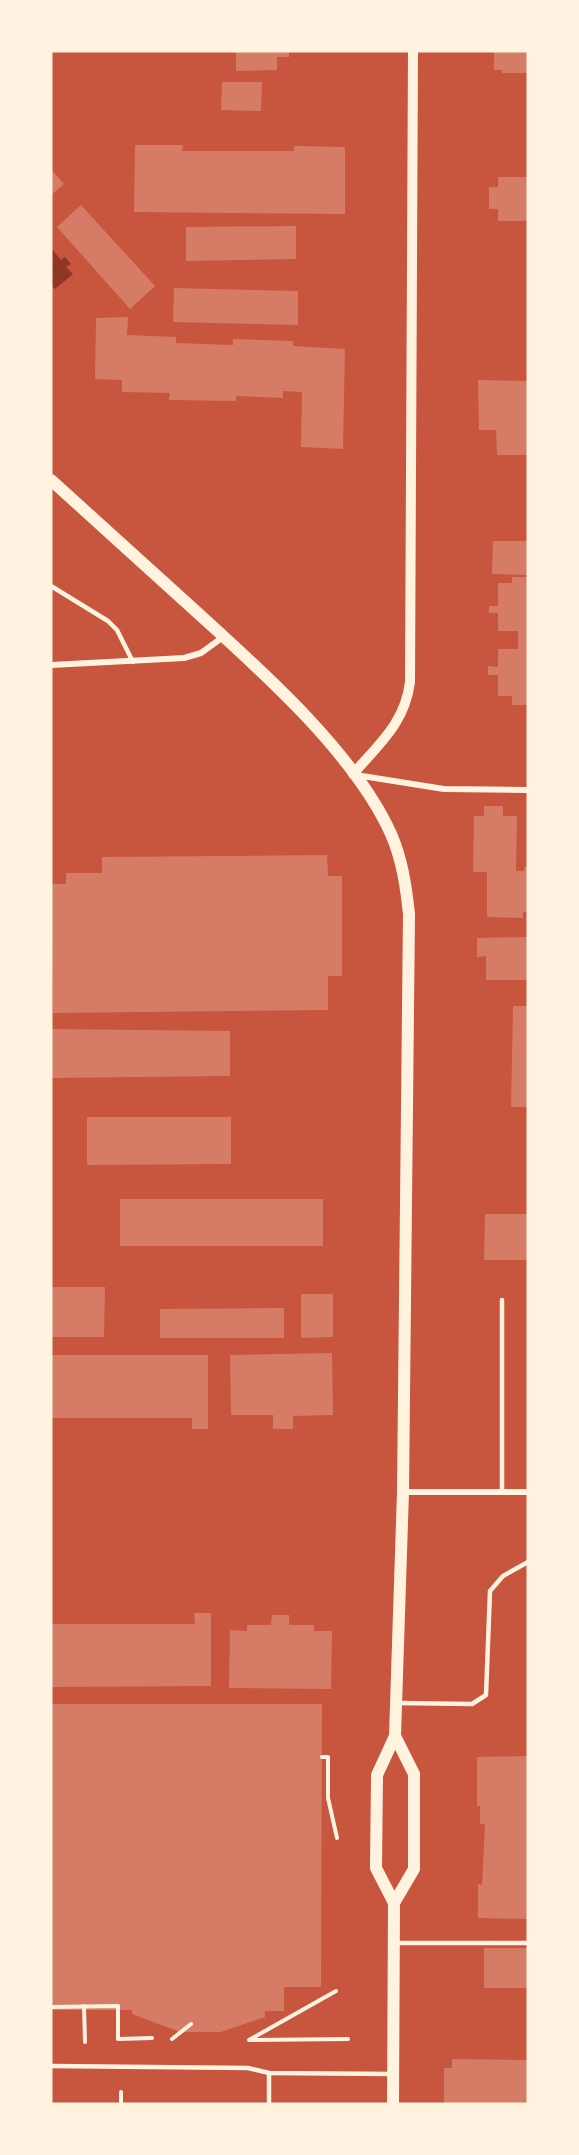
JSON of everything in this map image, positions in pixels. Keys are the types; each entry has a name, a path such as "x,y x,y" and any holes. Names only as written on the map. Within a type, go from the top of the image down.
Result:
{"main road":[{"path":"51,480 224,636 294,704 353,774 391,833 406,885 409,914 403,1492 395,1736 377,1775 376,1868 394,1903 393,2104"},
{"path":"394,1903 414,1869 414,1774 395,1736"}],"street":[{"path":"353,774 398,722 407,701 410,682 413,51"},
{"path":"51,666 184,658 201,653 224,636"},
{"path":"353,774 444,789 528,790"},
{"path":"403,1492 528,1492"}],"lane":[{"path":"51,586 108,621 117,630 133,662"},
{"path":"502,1300 502,1492"},
{"path":"396,1702 472,1704 486,1695 490,1591 503,1576 528,1562"},
{"path":"394,1943 528,1943"},
{"path":"51,2066 248,2068 269,2073 393,2074"},
{"path":"269,2073 269,2104"}],"path":[{"path":"322,1757 328,1757 328,1798 337,1838"},
{"path":"336,1991 249,2040 348,2039"},
{"path":"84,2006 85,2042"},
{"path":"51,2007 118,2006 118,2039 152,2038"},
{"path":"172,2039 191,2024"},
{"path":"121,2092 121,2104"}],"shaded area":[{"path":"51,248 61,260 65,257 71,264 66,267 73,274 55,289 51,285"}],"building":[{"path":"236,51 289,51 289,57 277,57 277,70 236,71"},
{"path":"494,51 528,51 528,73 502,73 502,70 494,70"},
{"path":"222,82 262,82 261,111 221,110"},
{"path":"135,145 183,145 182,151 294,151 294,146 345,147 345,214 134,212"},
{"path":"51,169 64,184 51,195"},
{"path":"498,177 528,177 528,221 498,221 498,209 489,209 489,187 498,187"},
{"path":"81,205 155,286 130,309 57,227"},
{"path":"296,226 296,259 186,261 186,227"},
{"path":"174,288 298,291 298,325 173,322"},
{"path":"128,317 127,335 176,337 176,343 233,345 233,339 293,341 293,346 345,349 343,449 301,447 302,392 283,391 283,398 236,396 236,401 169,400 170,393 122,392 122,380 95,379 96,318"},
{"path":"478,380 528,381 528,455 497,455 496,430 479,430"},
{"path":"493,541 528,541 528,575 492,574"},
{"path":"512,577 528,577 528,705 512,705 512,696 498,696 498,675 488,675 488,666 498,667 498,649 518,649 518,631 498,631 498,613 489,613 489,606 498,606 498,583 512,583"},
{"path":"484,806 503,806 503,816 517,816 516,871 524,871 524,867 528,867 528,912 523,912 523,918 487,917 487,872 473,872 474,816 484,816"},
{"path":"327,855 328,876 342,876 342,976 328,976 328,1010 53,1013 51,884 66,884 66,873 102,873 102,857"},
{"path":"528,937 528,980 486,980 486,956 477,957 477,938"},
{"path":"513,1006 528,1006 528,1107 511,1107"},
{"path":"51,1029 230,1031 230,1076 51,1078"},
{"path":"87,1117 231,1117 231,1164 87,1165"},
{"path":"120,1199 323,1199 323,1246 120,1246"},
{"path":"485,1214 528,1214 528,1260 484,1260"},
{"path":"51,1287 105,1287 104,1337 51,1337"},
{"path":"301,1294 333,1294 333,1337 301,1338"},
{"path":"284,1308 284,1338 160,1338 160,1309"},
{"path":"332,1353 333,1415 293,1416 293,1429 273,1429 273,1415 231,1415 230,1355"},
{"path":"51,1355 208,1355 208,1429 192,1429 192,1418 51,1418"},
{"path":"194,1613 211,1613 211,1686 51,1687 51,1624 195,1624"},
{"path":"272,1615 289,1615 289,1625 314,1625 314,1631 332,1631 331,1689 229,1688 230,1630 247,1631 247,1625 271,1625"},
{"path":"51,1704 322,1704 321,1987 284,1987 284,2011 265,2011 265,2017 221,2032 180,2032 132,2014 132,2010 51,2010"},
{"path":"528,1756 528,1919 478,1918 478,1884 482,1885 485,1824 480,1824 480,1806 477,1806 477,1757"},
{"path":"484,1948 528,1948 528,1988 484,1988"},
{"path":"452,2059 528,2060 528,2104 444,2104 444,2068 452,2068"}]}
